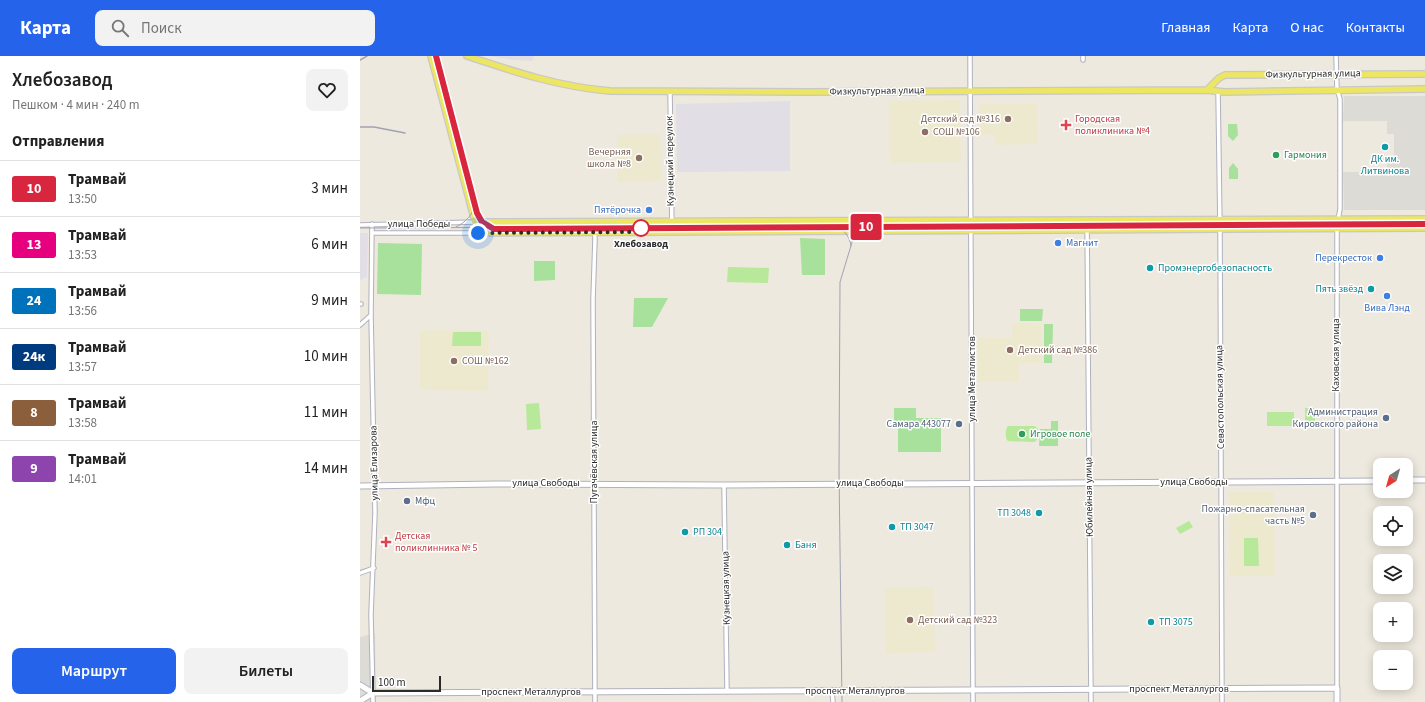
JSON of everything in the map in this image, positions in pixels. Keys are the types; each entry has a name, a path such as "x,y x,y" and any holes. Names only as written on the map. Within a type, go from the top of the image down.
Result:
{"main road":[{"path":"431,56 478,233"},
{"name":"Физкультурная улица","path":"467,56 531,78 585,89 610,91 1207,90 1221,92 1337,89 1425,89"},
{"name":"Физкультурная улица","path":"1217,80 1225,75 1425,74"},
{"path":"1207,90 1217,80"},
{"path":"1217,80 1221,92"},
{"name":"улица Победы","path":"476,222 1425,219"},
{"name":"Каховская улица","path":"1336,229 1338,220"},
{"name":"улица Победы","path":"478,233 1425,228"}],"street":[{"name":"улица Металлистов","path":"970,56 973,702"},
{"name":"Каховская улица","path":"1336,56 1337,89 1340,99 1340,209 1338,220"},
{"name":"Кузнецкий переулок","path":"670,90 672,232"},
{"name":"Севастопольская улица","path":"1221,92 1220,237 1222,702"},
{"name":"Юбилейная улица","path":"1087,220 1091,702"},
{"name":"улица Победы","path":"361,225 476,222"},
{"name":"Пугачёвская улица","path":"594,222 596,702"},
{"name":"улица Елизарова","path":"372,224 371,315 374,568 371,614 373,702"},
{"name":"Каховская улица","path":"1336,229 1337,702"},
{"name":"улица Победы","path":"372,233 478,233"},
{"path":"360,325 371,315"},
{"name":"улица Свободы","path":"360,486 595,483 724,485 1373,480"},
{"path":"1413,480 1425,480"},
{"name":"Кузнецкая улица","path":"724,485 727,691"},
{"path":"360,573 374,568"},
{"path":"360,685 373,693 360,701"},
{"name":"проспект Металлургов","path":"373,693 1336,688"},
{"path":"832,691 833,702"}],"shaded area":[{"path":"489,56 534,56 532,61 513,60"},
{"path":"1344,96 1425,96 1425,210 1344,210 1343,172 1387,172 1387,160 1394,160 1394,134 1387,134 1387,121 1343,121"},
{"name":"СОШ №106","path":"960,100 961,162 890,163 889,101"},
{"path":"790,101 790,171 677,172 676,104"},
{"name":"Детский сад №316","path":"979,104 1037,104 1038,144 995,145 994,134 980,135"},
{"name":"Вечерняя школа №8","path":"660,134 661,181 618,182 617,135"},
{"path":"360,233 368,233 367,277 360,280"},
{"name":"Детский сад №386","path":"1012,323 1042,324 1042,363 1019,363 1019,382 978,382 978,338 1012,338"},
{"name":"СОШ №162","path":"420,330 489,331 488,391 420,390"},
{"path":"1229,492 1274,492 1275,576 1229,576"},
{"name":"Детский сад №323","path":"933,587 935,652 886,653 885,588"},
{"path":"375,633 376,702 360,702 360,637"}],"green space":[{"path":"1228,124 1237,124 1238,135 1233,141 1228,136"},
{"path":"1233,163 1238,169 1238,179 1229,179 1229,168"},
{"path":"800,238 825,239 825,275 802,275"},
{"path":"378,243 422,244 421,295 377,294"},
{"path":"534,261 555,261 555,280 534,281"},
{"path":"728,267 769,268 768,283 727,282"},
{"path":"634,298 668,298 652,327 633,327"},
{"path":"1020,309 1043,309 1042,321 1020,321"},
{"path":"1044,324 1053,324 1052,363 1044,363"},
{"path":"453,332 481,332 481,346 452,346"},
{"path":"539,403 541,429 527,430 526,404"},
{"path":"894,408 916,408 916,418 941,418 941,452 898,452 898,425 894,424"},
{"path":"1305,408 1315,408 1315,426 1305,427"},
{"path":"1267,412 1294,412 1294,426 1267,426"},
{"path":"1051,421 1058,421 1058,446 1039,446 1040,429 1051,429"},
{"name":"Игровое поле","path":"1008,426 1035,426 1038,429 1037,440 1034,442 1008,441 1006,438 1006,429"},
{"path":"1189,521 1193,527 1180,534 1176,528"},
{"path":"1244,538 1258,538 1259,566 1244,566"}],"tram line":[{"path":"436,56 477,213 482,222 490,227"},
{"name":"10","path":"436,56 478,217 484,224 494,229 828,226 1337,226 1425,224"},
{"path":"456,227 463,223 473,212 475,204"},
{"path":"360,228 1337,224 1425,222"},
{"path":"833,225 840,228 845,233 851,246"},
{"path":"842,702 839,471 840,282 853,239 859,231 868,226"}],"railway":[{"path":"360,60 367,56"},
{"path":"360,127 374,127 405,133"}],"place":[{"name":"Детский сад №316","path":"1008,119"},
{"name":"Городская поликлиника №4","path":"1066,125"},
{"name":"СОШ №106","path":"925,132"},
{"name":"ДК им. Литвинова","path":"1385,147"},
{"name":"Гармония","path":"1276,155"},
{"name":"Вечерняя школа №8","path":"639,158"},
{"name":"Пятёрочка","path":"649,210"},
{"name":"Хлебозавод","path":"641,228"},
{"name":"Магнит","path":"1058,243"},
{"name":"Перекресток","path":"1380,258"},
{"name":"Промэнергобезопасность","path":"1150,268"},
{"name":"Пять звёзд","path":"1371,289"},
{"name":"Вива Лэнд","path":"1387,296"},
{"name":"Детский сад №386","path":"1010,350"},
{"name":"СОШ №162","path":"454,361"},
{"name":"Администрация Кировского района","path":"1386,418"},
{"name":"Самара 443077","path":"959,424"},
{"name":"Игровое поле","path":"1022,434"},
{"name":"Мфц","path":"407,501"},
{"name":"ТП 3048","path":"1039,513"},
{"name":"Пожарно-спасательная часть №5","path":"1313,515"},
{"name":"ТП 3047","path":"892,527"},
{"name":"РП 304","path":"685,532"},
{"name":"Детская поликлинника № 5","path":"386,542"},
{"name":"Баня","path":"787,545"},
{"name":"Детский сад №323","path":"910,620"},
{"name":"ТП 3075","path":"1151,622"}],"route":[{"path":"478,233 641,232 641,228"}]}
